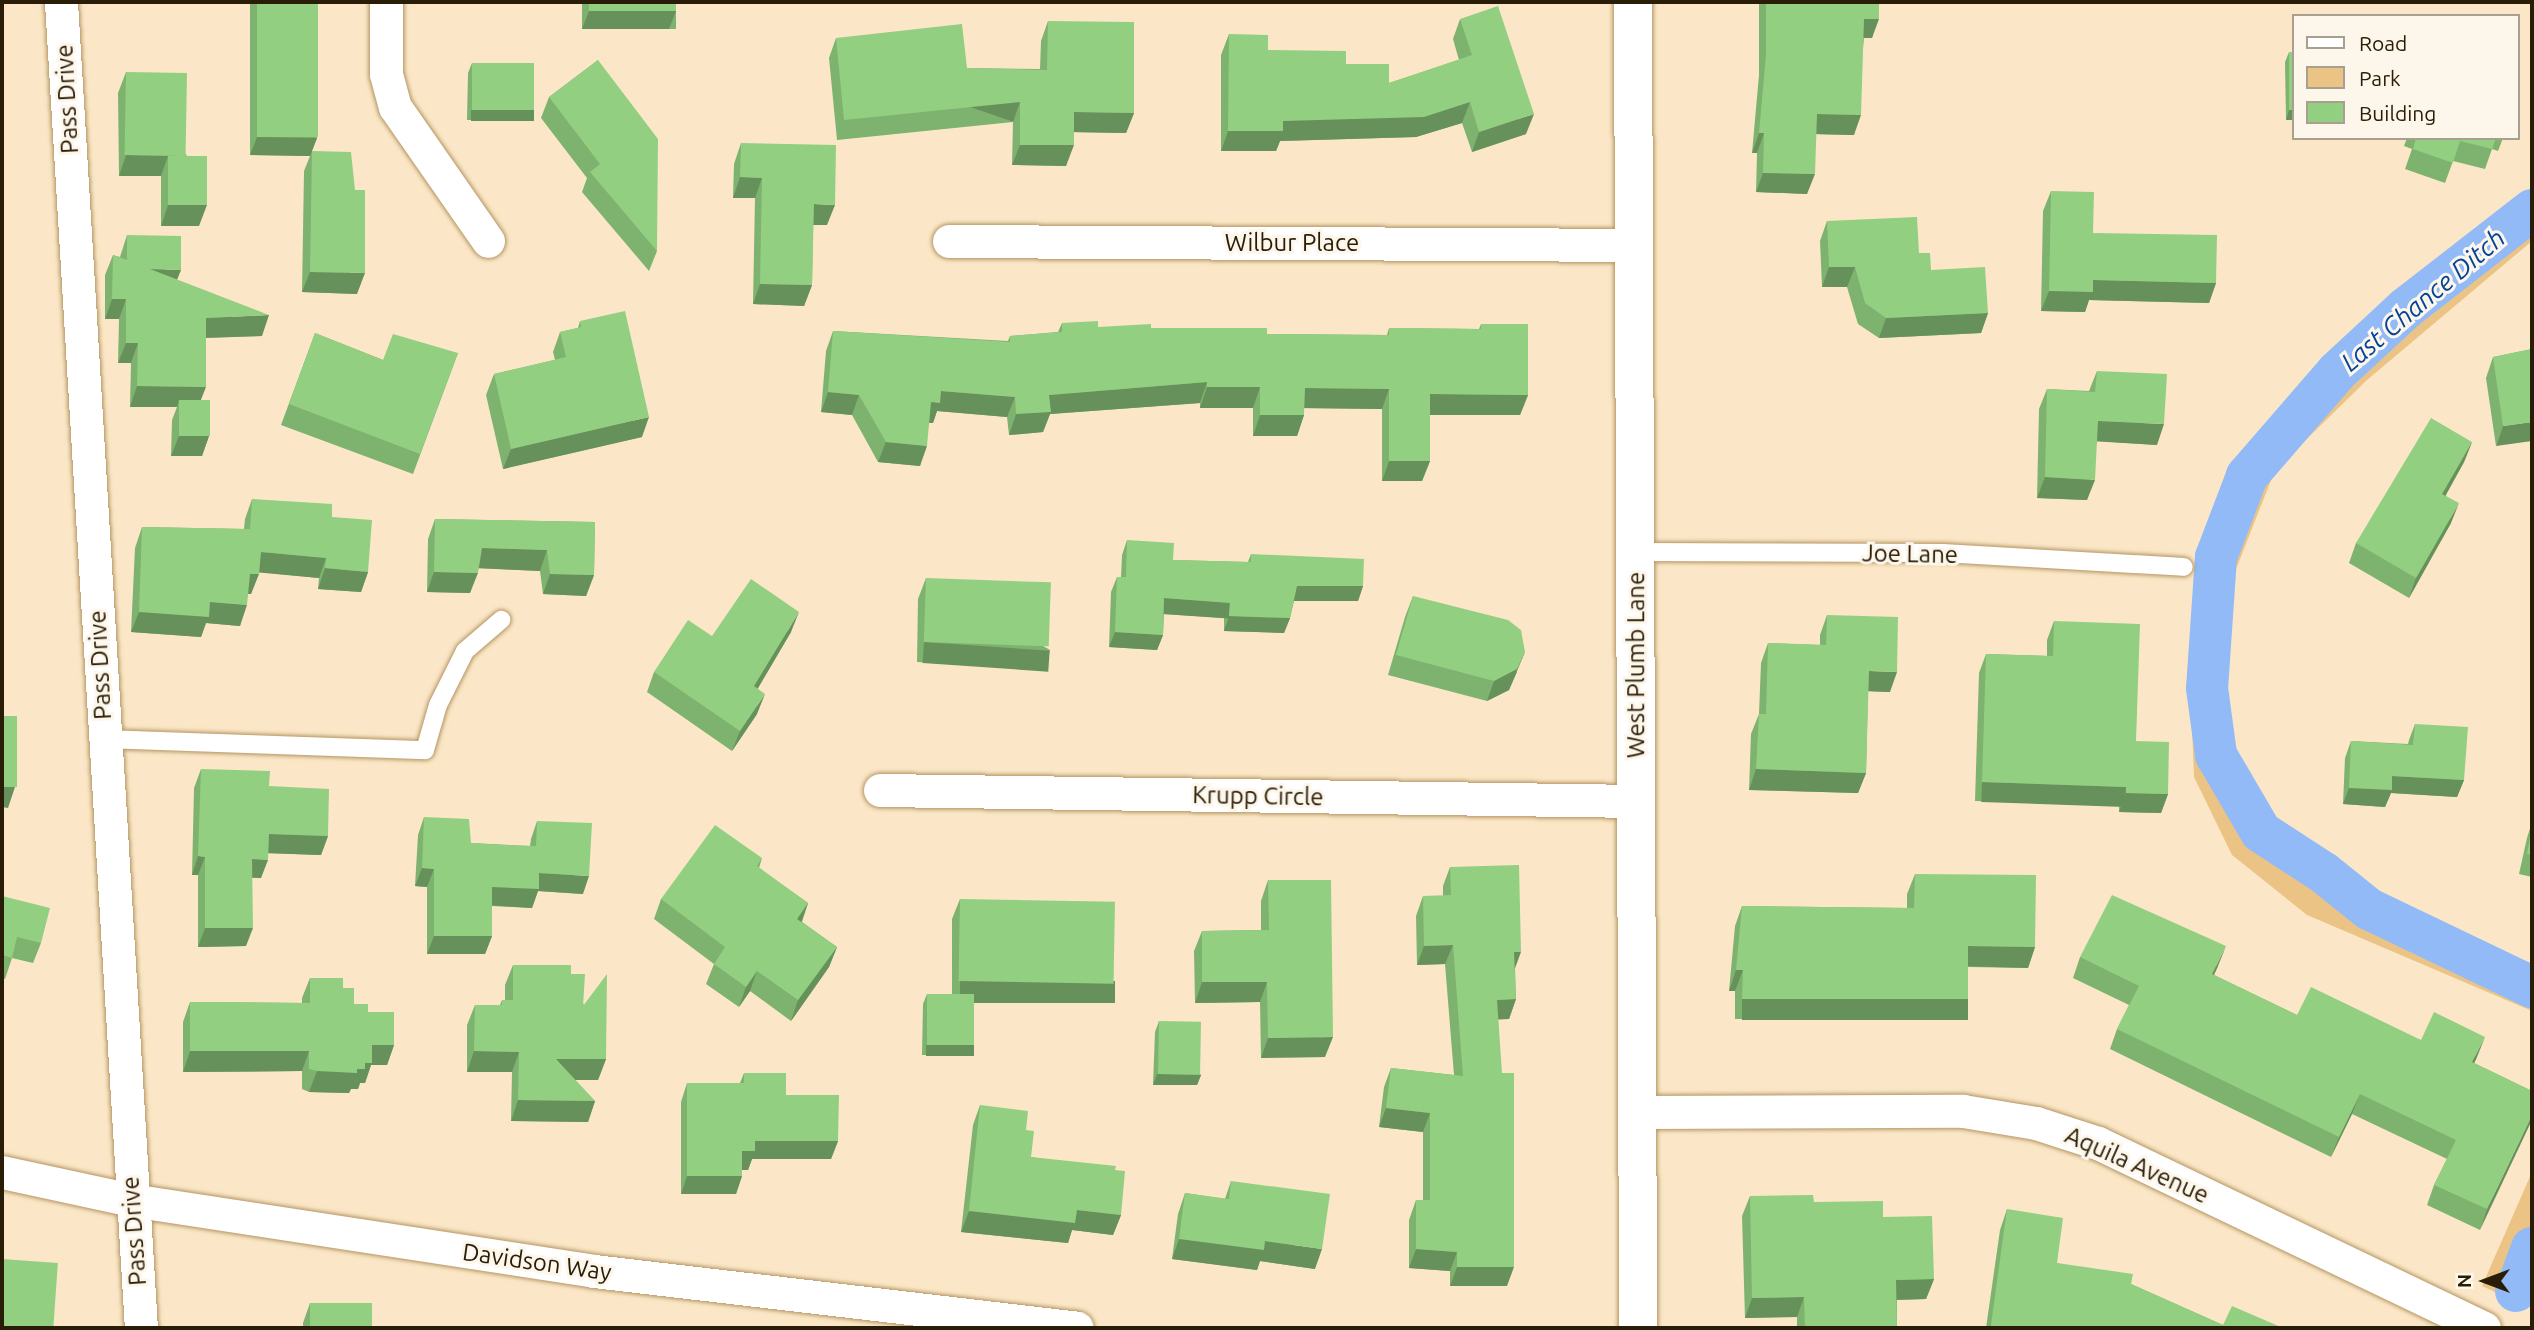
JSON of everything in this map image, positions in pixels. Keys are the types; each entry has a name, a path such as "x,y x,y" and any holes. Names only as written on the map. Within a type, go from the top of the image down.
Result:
{"main road":[{"name":"West Plumb Lane","path":"1633,2 1638,1328"}],"street":[{"name":"Pass Drive","path":"61,2 131,1200 141,1328"},
{"path":"386,2 386,74 396,107 488,241"},
{"name":"Wilbur Place","path":"949,242 1635,245"},
{"name":"Krupp Circle","path":"880,790 1636,801"},
{"name":"Aquila Avenue","path":"1638,1112 1963,1111 2036,1123 2098,1143 2484,1328"},
{"name":"Davidson Way","path":"2,1172 131,1200 594,1271 1077,1328"}],"lane":[{"name":"Joe Lane","path":"1635,552 1943,553 2184,567"},
{"path":"105,739 425,750 438,705 465,651 501,620"}],"green space":[{"path":"2532,187 2532,241 2367,380 2275,470 2231,582 2218,665 2225,750 2269,830 2340,880 2435,928 2532,964 2532,1011 2307,915 2232,855 2194,777 2189,651 2203,544 2255,440 2346,336"},
{"path":"2532,1172 2532,1290 2525,1306 2482,1286"}],"building":[{"path":"257,2 318,2 318,137 257,137"},
{"path":"589,2 676,2 676,11 589,11"},
{"path":"1766,2 1879,2 1879,19 1864,19 1861,115 1817,114 1815,174 1763,173 1764,133 1759,133 1766,55"},
{"path":"1498,6 1534,114 1479,132 1470,102 1424,117 1283,121 1283,131 1228,131 1229,34 1268,35 1268,50 1346,51 1346,64 1389,64 1389,83 1472,55 1460,19"},
{"path":"1048,21 1134,22 1134,113 1074,112 1074,145 1020,145 1020,102 844,120 836,38 962,24 967,68 1047,70"},
{"path":"2289,52 2292,52 2292,110 2289,110"},
{"path":"598,60 658,139 657,251 590,172 600,164 549,97"},
{"path":"472,63 534,63 534,110 472,110"},
{"path":"126,72 187,73 186,156 125,155"},
{"path":"2415,140 2495,140 2492,149 2460,141 2453,163 2413,149"},
{"path":"741,143 836,145 835,205 814,204 812,285 760,284 762,178 740,177"},
{"path":"312,151 351,152 355,190 365,190 365,273 310,272"},
{"path":"168,156 207,156 207,205 168,205"},
{"path":"2051,191 2094,192 2093,233 2217,235 2216,283 2093,280 2093,292 2049,291"},
{"path":"1917,217 1919,253 1930,253 1931,270 1985,267 1988,313 1886,318 1865,303 1855,267 1829,267 1827,221"},
{"path":"127,235 181,236 181,270 150,269 269,315 206,318 206,387 137,386 138,343 126,343 126,299 112,299 113,255 127,260"},
{"path":"625,311 649,417 511,449 494,374 566,357 560,332 581,327 580,321"},
{"path":"1098,321 1098,327 1151,324 1151,328 1267,328 1267,334 1389,335 1389,328 1481,329 1481,324 1528,324 1528,395 1430,394 1430,461 1389,461 1389,389 1305,388 1304,415 1260,415 1260,387 1207,387 1207,382 1049,395 1051,412 1016,414 1015,397 941,391 940,403 931,402 927,446 886,442 859,395 828,392 833,331 1010,342 1010,336 1062,332 1062,323"},
{"path":"315,333 383,360 393,334 458,353 420,454 289,404"},
{"path":"2532,349 2532,422 2503,426 2493,357"},
{"path":"2097,371 2167,374 2164,424 2098,421 2095,480 2045,477 2047,389 2095,392"},
{"path":"179,400 210,400 210,436 179,436"},
{"path":"2431,418 2472,442 2442,494 2459,503 2416,578 2356,543"},
{"path":"252,499 332,504 332,517 372,520 368,572 325,568 326,558 261,552 259,574 250,574 247,605 210,602 209,617 139,612 142,527 250,529"},
{"path":"435,519 595,522 594,575 550,574 547,550 482,548 478,573 434,572"},
{"path":"1127,540 1174,543 1173,560 1251,562 1251,554 1364,559 1363,586 1297,586 1290,618 1229,616 1230,603 1164,598 1163,635 1115,632 1117,577 1126,577"},
{"path":"926,578 1051,582 1049,646 924,642"},
{"path":"751,579 799,612 754,686 765,694 740,731 654,672 688,620 712,636"},
{"path":"1413,596 1508,620 1521,630 1525,652 1517,669 1494,681 1396,655"},
{"path":"1827,615 1898,617 1897,672 1869,671 1866,773 1756,769 1759,714 1766,714 1768,643 1826,645"},
{"path":"2054,621 2140,624 2136,741 2169,742 2168,794 2126,793 2126,787 1982,782 1986,654 2053,656"},
{"path":"2,716 17,716 17,787 2,787"},
{"path":"2415,724 2468,727 2464,780 2392,776 2392,790 2349,788 2351,741 2413,745"},
{"path":"201,769 270,771 269,786 329,789 328,836 269,834 268,860 252,859 253,928 205,928 205,857 198,856"},
{"path":"424,817 469,819 471,843 503,845 536,846 537,821 592,823 589,876 539,873 539,889 492,887 492,936 434,936 434,869 422,868"},
{"path":"715,825 762,858 757,866 808,903 797,919 837,947 798,1000 757,971 746,987 714,964 725,947 661,899"},
{"path":"2532,827 2532,855 2527,854"},
{"path":"1519,865 1521,952 1514,952 1516,999 1497,1000 1502,1073 1514,1073 1514,1267 1457,1267 1457,1252 1416,1249 1416,1200 1430,1200 1430,1113 1386,1108 1391,1068 1463,1076 1453,945 1424,946 1423,896 1451,895 1450,867"},
{"path":"1915,874 2036,875 2035,947 1968,946 1968,999 1742,999 1743,970 1736,970 1742,906 1914,908"},
{"path":"1268,880 1331,880 1333,1037 1268,1038 1267,982 1202,982 1202,931 1269,930"},
{"path":"2112,895 2226,946 2212,974 2297,1015 2311,987 2421,1040 2434,1012 2485,1037 2472,1062 2532,1091 2532,1115 2487,1209 2434,1185 2456,1140 2360,1094 2339,1137 2117,1029 2139,986 2080,957"},
{"path":"2,896 50,908 41,943 17,937 12,958 2,955"},
{"path":"960,899 1115,902 1114,984 959,981"},
{"path":"513,965 571,965 571,974 585,974 583,1006 607,974 606,1059 556,1059 595,1101 518,1100 519,1052 474,1051 475,1005 502,1005 502,1000 513,1000"},
{"path":"310,978 343,978 343,988 354,988 354,1004 368,1004 368,1012 394,1012 394,1045 372,1045 372,1063 365,1063 365,1069 357,1069 357,1073 309,1069 309,1051 190,1051 190,1002 310,1003"},
{"path":"927,994 974,994 974,1045 927,1045"},
{"path":"1159,1021 1201,1022 1200,1075 1158,1074"},
{"path":"744,1073 786,1073 786,1095 839,1095 838,1141 755,1141 755,1151 742,1151 742,1176 687,1176 687,1083 744,1083"},
{"path":"980,1105 1028,1111 1026,1130 1034,1131 1031,1157 1116,1166 1115,1170 1125,1171 1121,1215 1077,1210 1075,1223 969,1211"},
{"path":"1231,1181 1330,1194 1322,1249 1265,1241 1264,1250 1179,1239 1185,1193 1229,1199"},
{"path":"1813,1195 1814,1202 1883,1201 1883,1217 1932,1216 1934,1279 1896,1280 1897,1328 1805,1328 1804,1297 1752,1298 1750,1196"},
{"path":"2007,1209 2063,1218 2057,1263 2133,1274 2131,1284 2223,1325 2232,1306 2283,1328 1992,1328"},
{"path":"2,1259 58,1263 53,1328 2,1328"},
{"path":"310,1303 372,1303 372,1328 310,1328"}],"waterway":[{"name":"Last Chance Ditch","path":"2532,210 2405,309 2337,372 2247,476 2216,557 2207,688 2216,755 2261,832 2324,873 2369,909 2532,987"},
{"name":"Last Chance Ditch","path":"2516,1291 2532,1248"}]}
